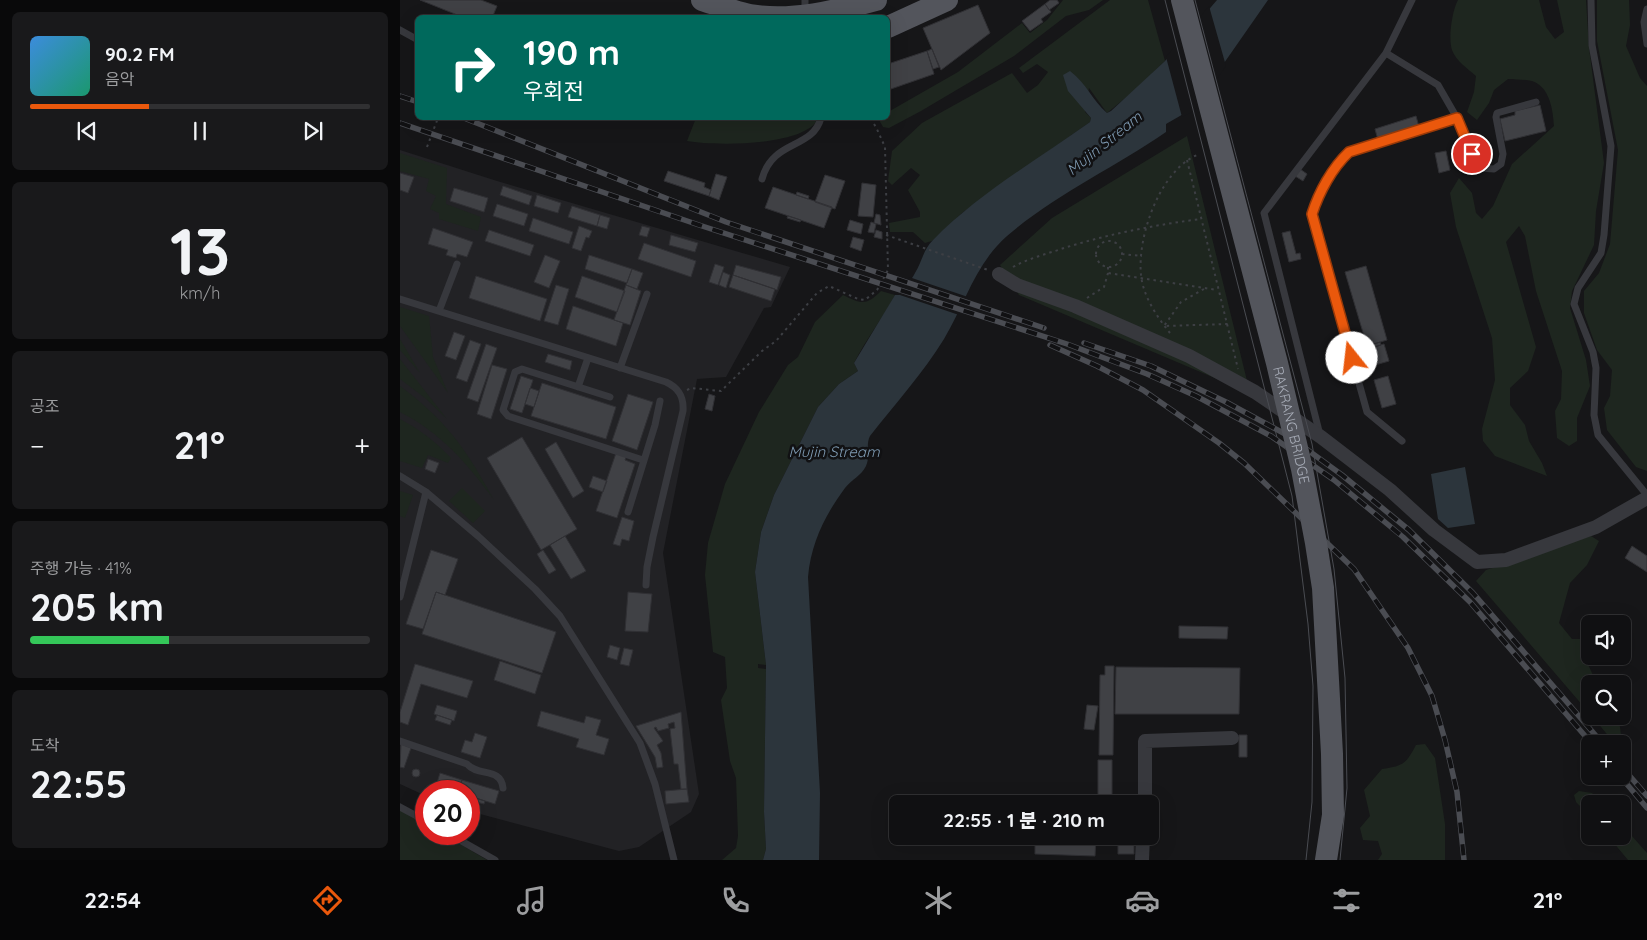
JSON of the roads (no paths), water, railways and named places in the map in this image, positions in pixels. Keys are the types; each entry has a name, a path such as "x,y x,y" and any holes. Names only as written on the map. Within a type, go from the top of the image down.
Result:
{"main road":[{"path":"702,0 751,15"},
{"path":"760,15 805,8 830,12 876,0"},
{"path":"890,26 947,0"},
{"name":"RAKRANG BRIDGE","path":"1182,0 1279,373 1302,469 1316,543 1323,588 1332,754 1333,815 1326,860"}],"street":[{"path":"1000,275 1017,285 1076,306 1189,356 1242,384 1321,437 1390,490 1434,530 1477,562 1506,560 1596,527 1647,497"},
{"path":"1145,795 1145,741 1232,738"},
{"path":"1142,860 1143,845"}],"lane":[{"path":"1321,437 1264,213 1386,53 1412,0"},
{"path":"1591,0 1592,45 1611,146 1604,235 1600,253 1578,288 1574,304 1593,352 1596,368 1594,415 1598,435 1647,497"},
{"path":"1647,10 1644,22 1647,44"},
{"path":"400,30 415,38"},
{"path":"1386,53 1438,85 1457,118 1475,162 1480,168 1494,169 1501,164 1504,154 1496,117 1497,113 1536,102"},
{"path":"1402,441 1367,412 1312,214 1316,203 1339,162 1349,152 1457,118"},
{"path":"762,179 765,166 776,154 806,139 819,126 820,120"},
{"path":"439,312 457,264"},
{"path":"620,368 647,294"},
{"path":"400,299 674,386 684,401 684,411 646,567 646,585"},
{"path":"578,387 588,358"},
{"path":"610,397 522,369 515,372 503,410 508,416 643,460"},
{"path":"628,512 655,425 660,400"},
{"path":"400,476 426,492 478,536 535,589 560,616 640,743 655,784 674,860"},
{"path":"400,596 426,492"},
{"path":"400,741 468,764 470,768 497,776 501,779 503,788"},
{"path":"400,806 415,815"},
{"path":"468,845 495,860"}],"water":[{"name":"Mujin Stream","path":"1217,0 1268,0 1192,109 1166,124 1166,132 1045,207 1007,236 996,247 971,285 951,326 936,351 870,436 866,466 845,488 825,519 812,553 808,577 820,793 819,860 763,860 766,849 764,812 766,665 755,572 761,532 774,495 818,407 839,384 858,371 854,363 895,295 899,295 913,276 933,240 969,207 1090,122 1091,118 1068,91 1063,75 1070,71 1076,76 1107,113 1165,61"},
{"path":"1465,467 1475,524 1448,528 1438,519 1431,474"}],"tram line":[{"path":"1165,0 1292,496 1308,624 1313,686 1312,802 1306,860"},
{"path":"1195,0 1312,444 1334,569 1345,678 1347,788 1340,860"}],"railway":[{"path":"400,96 415,101"},
{"path":"469,120 726,222 1044,328"},
{"path":"400,123 699,225 1067,344 1147,374 1196,396 1271,436 1334,480 1403,537 1470,602 1584,735"},
{"path":"1084,343 1151,366 1226,402 1287,435 1342,475 1409,530 1473,593 1595,735"},
{"path":"1050,345 1097,366 1143,390 1219,443 1244,463 1354,569 1408,648 1432,696 1457,792 1464,860"},
{"path":"1631,777 1647,796"},
{"path":"1628,785 1647,808"}]}
